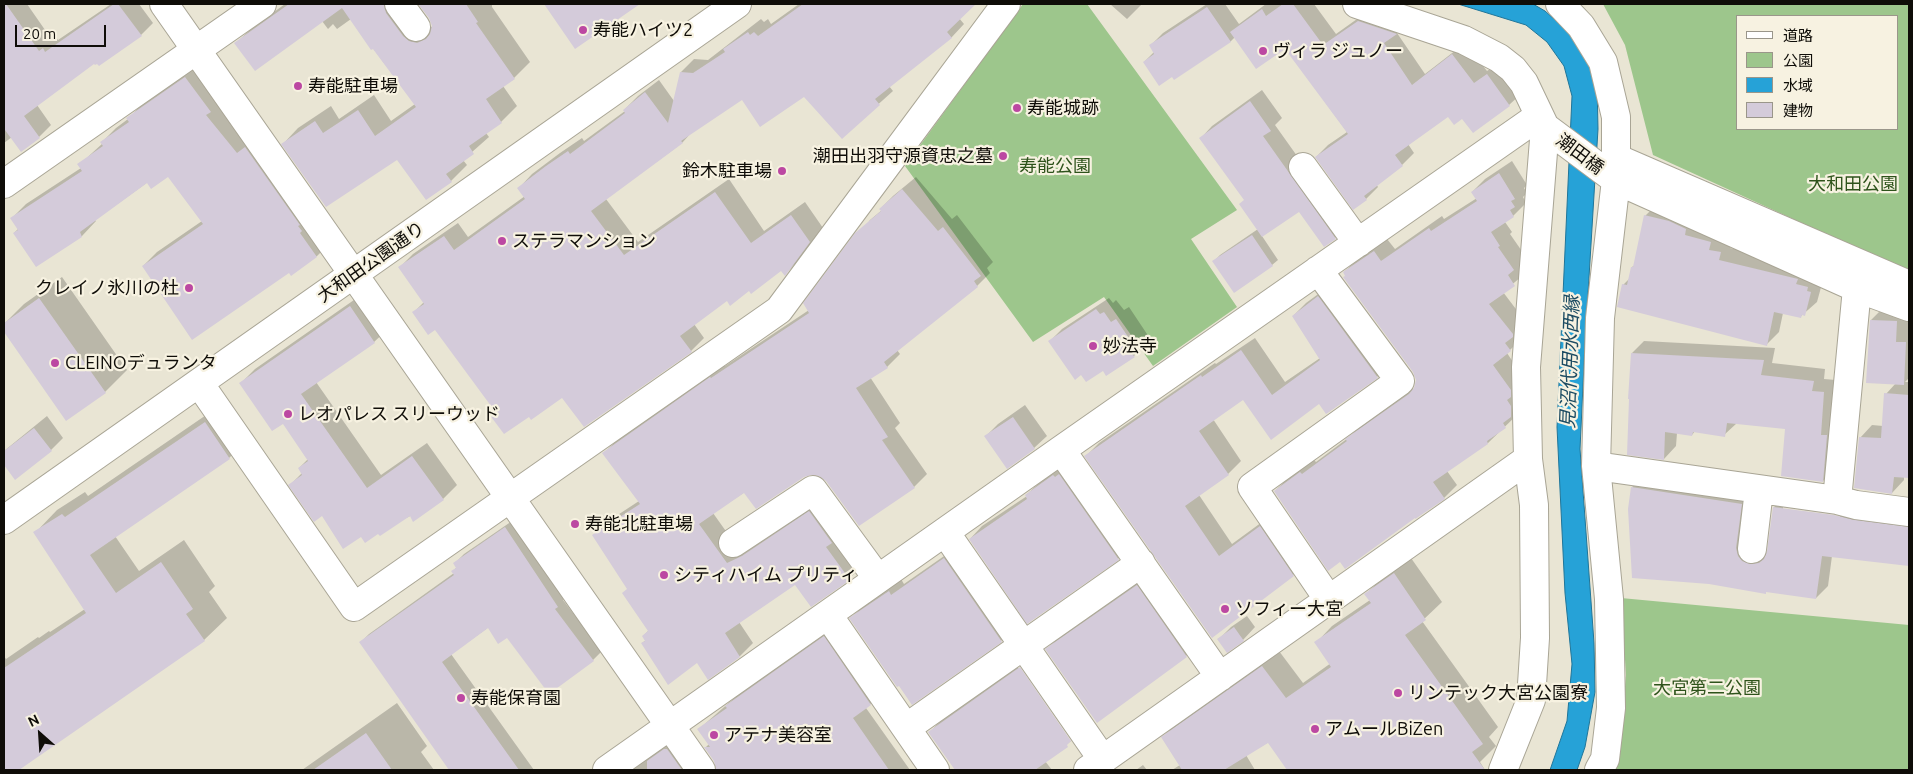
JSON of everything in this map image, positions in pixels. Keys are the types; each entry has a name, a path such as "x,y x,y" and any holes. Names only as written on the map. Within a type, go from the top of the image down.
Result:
{"street":[{"path":"164,4 701,770"},
{"path":"4,184 262,4"},
{"path":"399,4 416,27"},
{"name":"大和田公園通り","path":"4,520 738,4"},
{"path":"199,383 354,607 779,310 1006,4"},
{"path":"1357,4 1464,40 1499,58 1513,69 1524,83 1542,121 1526,367 1528,459 1534,505 1535,638 1531,700 1503,770"},
{"path":"1560,4 1581,26 1603,62 1616,117 1616,170 1600,318 1596,466 1609,610 1611,708 1605,759 1599,770"},
{"path":"607,770 1358,242 1542,121"},
{"name":"潮田橋","path":"1542,121 1616,170"},
{"path":"1303,167 1358,242"},
{"path":"1616,170 1909,285"},
{"path":"1616,170 1857,288 1909,307"},
{"path":"1318,270 1400,381 1252,487 1329,600"},
{"path":"1837,500 1857,288"},
{"path":"1061,450 1220,677"},
{"path":"945,532 1024,646 1095,765 1528,459"},
{"path":"1596,466 1909,512"},
{"path":"733,543 813,490 878,580"},
{"path":"1752,549 1759,490"},
{"path":"906,728 1141,563"},
{"path":"828,615 935,770"}],"green space":[{"name":"寿能公園","path":"1023,4 1087,4 1237,210 1191,239 1237,307 1153,366 1104,297 1033,342 905,166"},
{"name":"大和田公園","path":"1603,4 1909,4 1909,272 1653,155 1625,45"},
{"name":"大宮第二公園","path":"1621,598 1909,625 1909,770 1609,770 1621,731 1626,675"}],"water":[{"name":"見沼代用水西縁","path":"1458,4 1533,4 1545,11 1577,39 1588,58 1597,84 1598,129 1580,449 1594,643 1595,692 1585,747 1577,770 1550,770 1567,721 1572,664 1565,593 1557,427 1572,96 1564,66 1547,42 1526,25"}],"building":[{"path":"4,4 6,4 39,51 43,48 45,52 114,4 118,4 142,36 99,66 94,64 24,116 40,138 21,152 4,131"},
{"path":"289,4 384,4 386,13 403,36 409,41 417,43 426,39 430,34 432,26 429,18 418,4 466,4 478,22 476,23 515,79 486,99 502,123 469,146 474,154 446,174 452,182 426,200 397,160 326,207 281,144 315,121 323,133 358,110 375,136 416,107 373,49 371,50 342,8 255,71 234,43"},
{"name":"寿能ハイツ2","path":"544,4 640,4 575,49"},
{"path":"803,4 976,4 947,32 952,38 875,99 880,105 842,139 804,97 760,127 742,100 681,141 683,143 591,211 624,255 715,192 751,243 791,215 810,242 785,276 781,271 751,294 749,291 730,306 727,301 680,336 692,352 584,427 562,398 531,420 529,417 504,434 486,410 491,406 435,330 428,335 412,312 424,304 398,267 444,236 454,250 525,199 517,188 568,151 570,154 625,113 623,110 645,92 668,123 680,72 693,73 725,52 723,49 748,32 750,35 754,32 758,36"},
{"path":"1283,4 1293,4 1323,45 1358,21 1397,34 1384,43 1412,85 1452,54 1474,83 1487,74 1510,106 1473,133 1462,119 1454,125 1448,117 1395,155 1403,166 1364,196 1367,200 1353,210 1315,157 1348,134 1285,49 1256,69 1230,32 1262,9 1266,16"},
{"path":"1207,7 1231,42 1174,80 1172,77 1159,86 1143,62 1154,54 1149,45"},
{"path":"185,77 211,112 206,115 237,153 245,147 300,225 298,226 302,231 300,233 317,257 291,276 289,273 192,340 142,266 203,224 168,177 151,189 147,183 80,232 82,237 36,267 13,233 18,230 10,218 82,171 77,164 103,146 100,142 129,122 126,118"},
{"path":"1250,101 1271,131 1263,136 1336,239 1324,247 1299,212 1262,237 1239,204 1244,200 1199,138"},
{"path":"1499,173 1515,199 1511,201 1515,207 1510,210 1514,217 1491,232 1500,246 1498,247 1514,270 1508,275 1515,286 1489,304 1513,334 1513,337 1505,343 1511,351 1493,365 1511,390 1511,397 1507,400 1511,406 1511,417 1503,423 1506,428 1487,441 1488,444 1433,482 1445,499 1415,518 1345,569 1340,562 1328,571 1274,491 1300,472 1302,474 1347,441 1345,439 1409,394 1414,388 1416,380 1413,372 1343,277 1345,276 1343,272 1374,251 1381,261 1429,228 1431,231 1477,201 1471,192"},
{"path":"902,189 938,231 943,227 981,276 974,281 978,287 884,362 888,368 856,388 888,437 882,440 915,488 859,526 826,481 819,476 811,475 804,477 756,509 744,493 699,524 727,563 742,556 809,511 832,543 826,547 850,580 811,607 795,585 725,633 740,657 708,680 697,663 668,685 641,643 645,641 642,636 648,631 622,593 627,589 592,535 640,504 602,453 710,377 809,313 803,303 855,233 881,211 879,209"},
{"path":"1644,215 1669,221 1686,229 1685,235 1711,242 1709,250 1721,252 1719,260 1798,279 1796,284 1808,287 1807,291 1811,292 1805,316 1802,315 1801,318 1774,312 1767,346 1617,307 1622,284 1627,285 1631,267 1633,267"},
{"path":"1252,235 1273,266 1234,293 1212,261"},
{"path":"1318,296 1378,378 1326,414 1319,404 1271,440 1243,400 1199,431 1229,475 1185,506 1219,556 1260,526 1294,576 1212,638 1084,456 1201,375 1202,377 1241,350 1272,395 1320,360 1292,316"},
{"name":"CLEINOデュランタ","path":"39,298 106,393 66,421 4,332 4,323"},
{"path":"350,306 375,343 301,394 367,488 412,456 444,500 413,522 410,516 380,536 378,534 365,543 361,537 343,549 322,516 314,522 288,485 302,475 298,468 308,461 283,424 272,431 239,383"},
{"name":"妙法寺","path":"1096,309 1100,314 1104,312 1111,322 1116,319 1137,350 1132,354 1135,357 1106,376 1103,371 1086,382 1081,375 1075,380 1048,341"},
{"path":"1870,320 1897,321 1896,342 1906,342 1904,385 1866,383"},
{"path":"1631,353 1764,360 1761,375 1814,381 1812,391 1824,392 1821,435 1827,435 1823,482 1781,476 1785,429 1727,423 1725,437 1693,432 1692,436 1665,432 1664,460 1627,455"},
{"path":"1884,393 1909,395 1909,478 1894,477 1892,494 1854,488 1859,437 1881,438"},
{"path":"1013,417 1035,449 1007,469 984,436"},
{"path":"205,422 230,459 90,555 116,593 161,562 193,609 186,614 205,641 19,770 4,770 4,668 86,613 33,532 62,514 65,517"},
{"path":"34,428 52,451 15,480 4,465 4,451"},
{"path":"1059,474 1119,560 1027,624 969,539 1027,499 1025,495 1053,475 1055,477"},
{"path":"1631,487 1742,504 1736,548 1738,556 1742,561 1750,564 1759,563 1764,559 1767,551 1773,507 1909,527 1909,566 1822,556 1816,599 1766,592 1766,594 1709,584 1632,578 1628,509"},
{"path":"505,527 558,607 555,609 594,661 549,694 507,638 498,644 488,628 442,662 519,770 449,770 359,642 454,575 451,571 456,568 453,563"},
{"path":"944,558 1002,642 912,705 899,686 897,687 849,618 889,591 891,595"},
{"path":"1394,573 1426,620 1405,635 1483,744 1472,752 1485,770 1287,770 1268,743 1224,770 1182,770 1161,737 1262,666 1286,698 1331,667 1314,642 1371,603 1364,594"},
{"path":"1137,585 1187,657 1097,723 1045,649"},
{"path":"1234,627 1244,641 1227,653 1217,639"},
{"path":"824,636 871,705 853,718 889,770 716,770 714,761 704,747 710,747 697,729 727,708 725,706"},
{"path":"1020,667 1071,741 1067,745 1068,747 1035,770 955,770 928,732"},
{"path":"366,733 392,770 313,770"},
{"path":"664,749 667,749 682,770 647,770 647,761"}],"place":[{"name":"寿能ハイツ2","path":"583,30"},
{"name":"ヴィラ ジュノー","path":"1263,51"},
{"name":"寿能駐車場","path":"298,86"},
{"name":"寿能城跡","path":"1017,108"},
{"name":"潮田出羽守源資忠之墓","path":"1003,156"},
{"name":"鈴木駐車場","path":"782,171"},
{"name":"ステラマンション","path":"502,241"},
{"name":"クレイノ氷川の杜","path":"189,288"},
{"name":"妙法寺","path":"1093,346"},
{"name":"CLEINOデュランタ","path":"55,363"},
{"name":"レオパレス スリーウッド","path":"288,414"},
{"name":"寿能北駐車場","path":"575,524"},
{"name":"シティハイム プリティ","path":"664,575"},
{"name":"ソフィー大宮","path":"1225,609"},
{"name":"リンテック大宮公園寮","path":"1398,693"},
{"name":"寿能保育園","path":"461,698"},
{"name":"アムールBiZen","path":"1315,729"},
{"name":"アテナ美容室","path":"714,735"}]}
